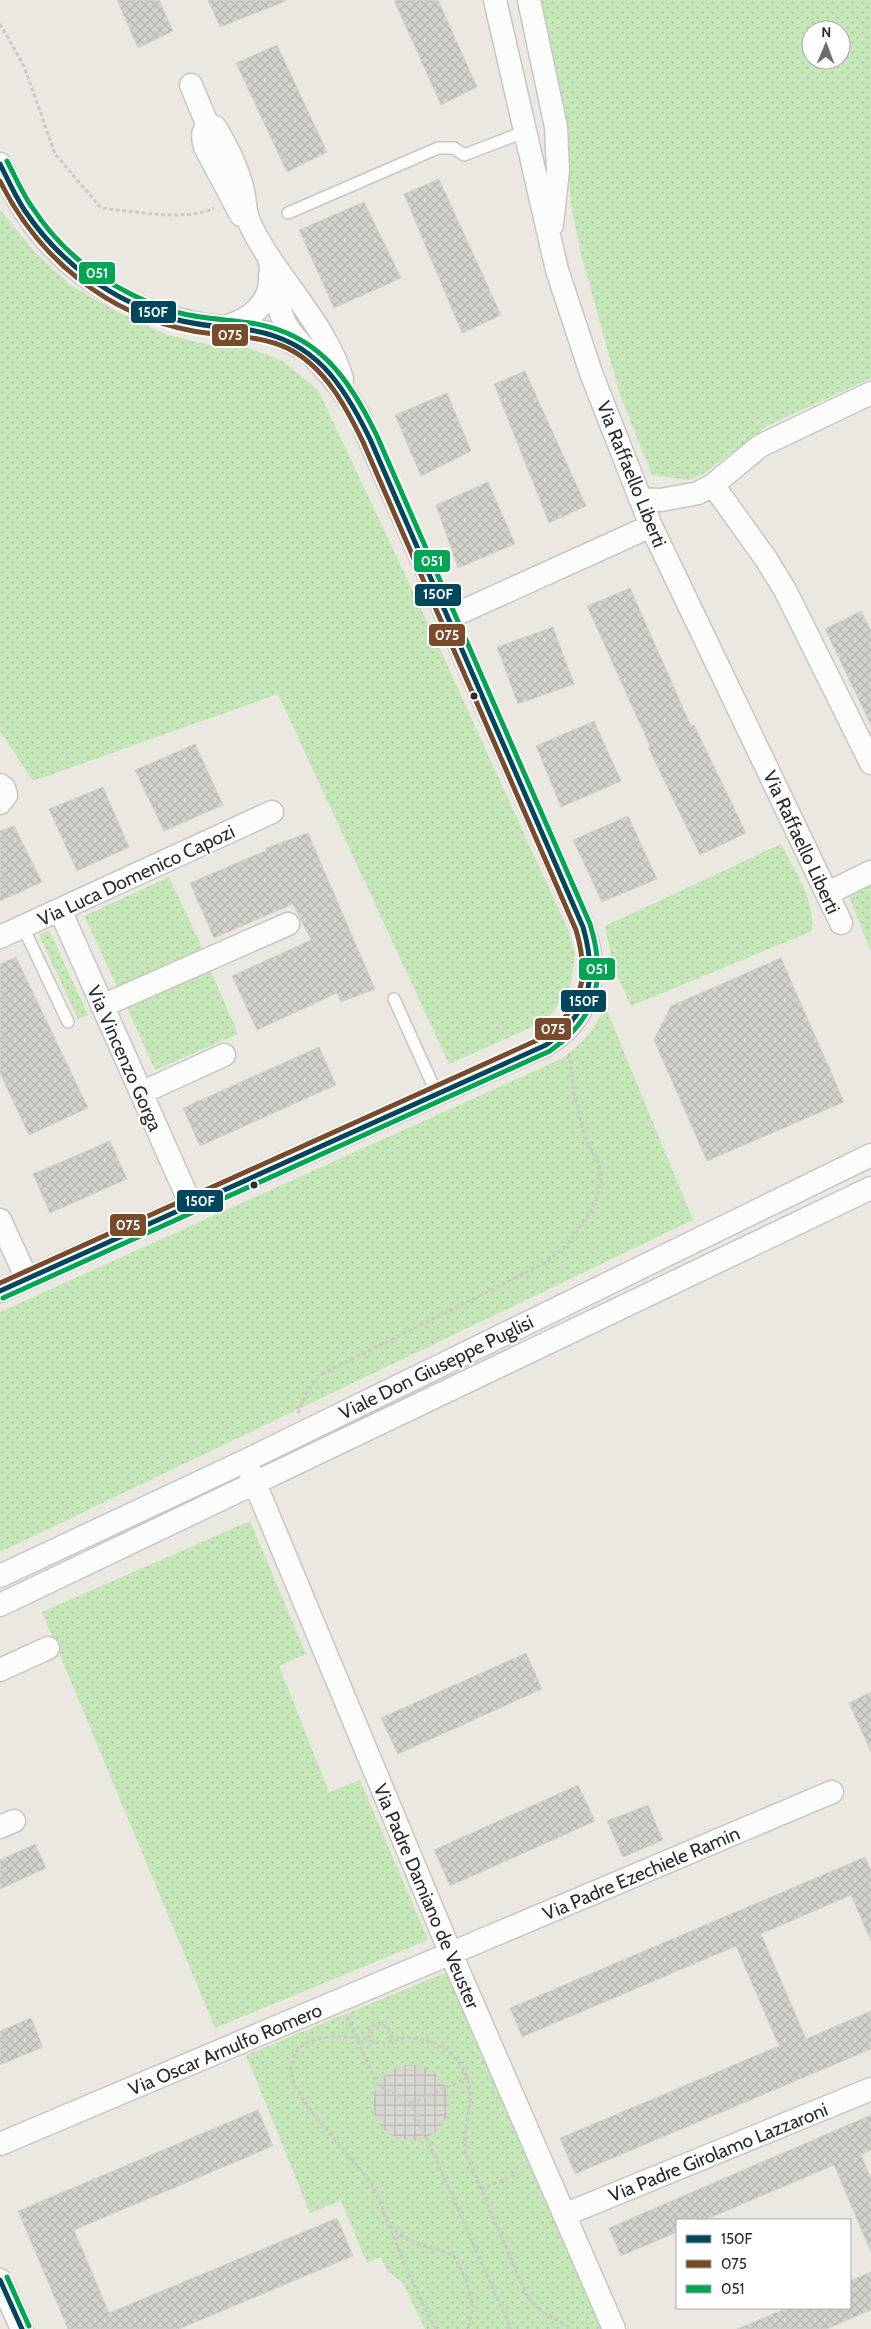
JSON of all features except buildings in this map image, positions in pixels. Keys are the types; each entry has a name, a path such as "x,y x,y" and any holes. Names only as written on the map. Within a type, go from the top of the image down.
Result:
{"street":[{"name":"Via Raffaello Liberti","path":"495,0 557,270 591,373 651,526 841,923"},
{"path":"529,0 556,127 558,170 551,243"},
{"path":"0,1291 537,1049 565,1033 580,1013 588,990 592,966 591,952 583,927 370,439 347,395 335,360 289,285 269,259 250,225 236,208 205,147 204,129 208,126 191,85"},
{"path":"0,166 25,211 52,246 76,269 113,294 172,319 276,336 302,348"},
{"path":"220,328 246,319 263,303 270,280 269,259"},
{"path":"269,259 279,308 292,334 302,348 324,368 347,395"},
{"path":"640,499 681,498 698,494 713,485 760,446 871,393"},
{"path":"713,485 766,559 785,590 871,763"},
{"path":"448,618 651,526"},
{"path":"0,785 4,788 6,796 0,803"},
{"name":"Via Luca Domenico Capozi","path":"0,937 272,812"},
{"path":"828,893 871,872"},
{"name":"Via Vincenzo Gorga","path":"60,910 190,1205"},
{"path":"102,1006 288,924"},
{"path":"141,1092 224,1055"},
{"name":"Viale Don Giuseppe Puglisi","path":"0,1576 245,1461 871,1155"},
{"name":"Viale Don Giuseppe Puglisi","path":"0,1605 871,1188"},
{"path":"0,1220 27,1279"},
{"path":"738,1220 750,1246"},
{"name":"Via Padre Damiano de Veuster","path":"245,1461 256,1483 451,1954 614,2329"},
{"path":"0,1670 48,1648"},
{"name":"Via Padre Ezechiele Ramin","path":"451,1954 832,1792"},
{"name":"Via Oscar Arnulfo Romero","path":"0,2144 451,1954"},
{"name":"Via Padre Girolamo Lazzaroni","path":"564,2215 871,2089"},
{"path":"0,2280 22,2329"}],"lane":[{"path":"288,213 438,148 454,148 464,155 524,132"},
{"path":"23,927 68,1022"},
{"path":"394,998 437,1094"}],"path":[{"path":"0,24 24,66 55,154 101,208 167,214 204,213 222,204"},
{"path":"287,1440 306,1394 320,1375 545,1263 567,1245 595,1205 601,1181 599,1164 584,1135 574,1093 569,1049"},
{"path":"368,2039 374,2024 382,2023 390,2032 393,2041"},
{"path":"436,2329 371,2184 304,2100 293,2083 291,2068 294,2056 307,2041 330,2036 368,2039 381,2044 415,2038 439,2044 460,2063 472,2098 464,2139 465,2152 528,2298 544,2313 572,2329"},
{"path":"356,2038 377,2084 411,2103 511,2329"},
{"path":"411,2103 466,2078"},
{"path":"481,2189 518,2173"},
{"path":"389,2226 416,2244 437,2249 454,2256 466,2279 473,2307 468,2329"}],"green space":[{"path":"541,0 871,0 871,378 767,426 705,473 689,480 652,475 620,395 581,254 571,205 566,136"},
{"path":"0,210 36,253 70,285 120,313 167,335 223,348 248,348 281,360 318,390 432,632 569,932 575,954 570,988 546,1021 449,1064 278,694 33,781 0,731"},
{"path":"781,844 798,875 807,897 811,909 812,931 631,1006 613,966 605,926"},
{"path":"169,877 205,954 120,993 84,916"},
{"path":"871,885 871,952 848,894"},
{"path":"49,930 88,1015 78,1019 39,935"},
{"path":"210,969 238,1034 155,1070 126,1005"},
{"path":"605,1006 693,1220 0,1552 0,1312 561,1059 587,1036"},
{"path":"250,1521 306,1654 279,1666 329,1792 360,1780 428,1940 215,2028 42,1612"},
{"path":"447,1972 603,2329 425,2329 403,2283 388,2271 380,2257 367,2263 341,2201 310,2213 246,2055"}],"shaded area":[{"path":"411,2065 426,2068 438,2076 446,2088 449,2103 446,2118 438,2130 426,2138 411,2141 396,2138 384,2130 376,2118 373,2103 376,2088 384,2076 396,2068"}],"transit line":[{"name":"051","path":"3,1298 550,1051 566,1038 588,1011 594,996 598,962 590,924 377,436 355,395 342,377 313,348 275,328 182,314 151,303 111,283 76,257 45,225 25,196 7,161"},
{"name":"150F","path":"0,164 21,205 39,230 71,263 108,290 149,310 181,321 273,335 309,354 337,383 349,400 370,439 583,927 590,963 587,994 581,1007 561,1033 546,1045 0,1291"},
{"name":"075","path":"0,181 34,235 78,279 104,297 132,312 162,323 193,331 254,338 278,344 302,357 324,377 333,389 363,442 576,930 582,963 580,991 574,1003 567,1016 542,1038 0,1283"},
{"name":"051","path":"7,2277 29,2326"},
{"name":"150F","path":"0,2280 22,2329"}]}
